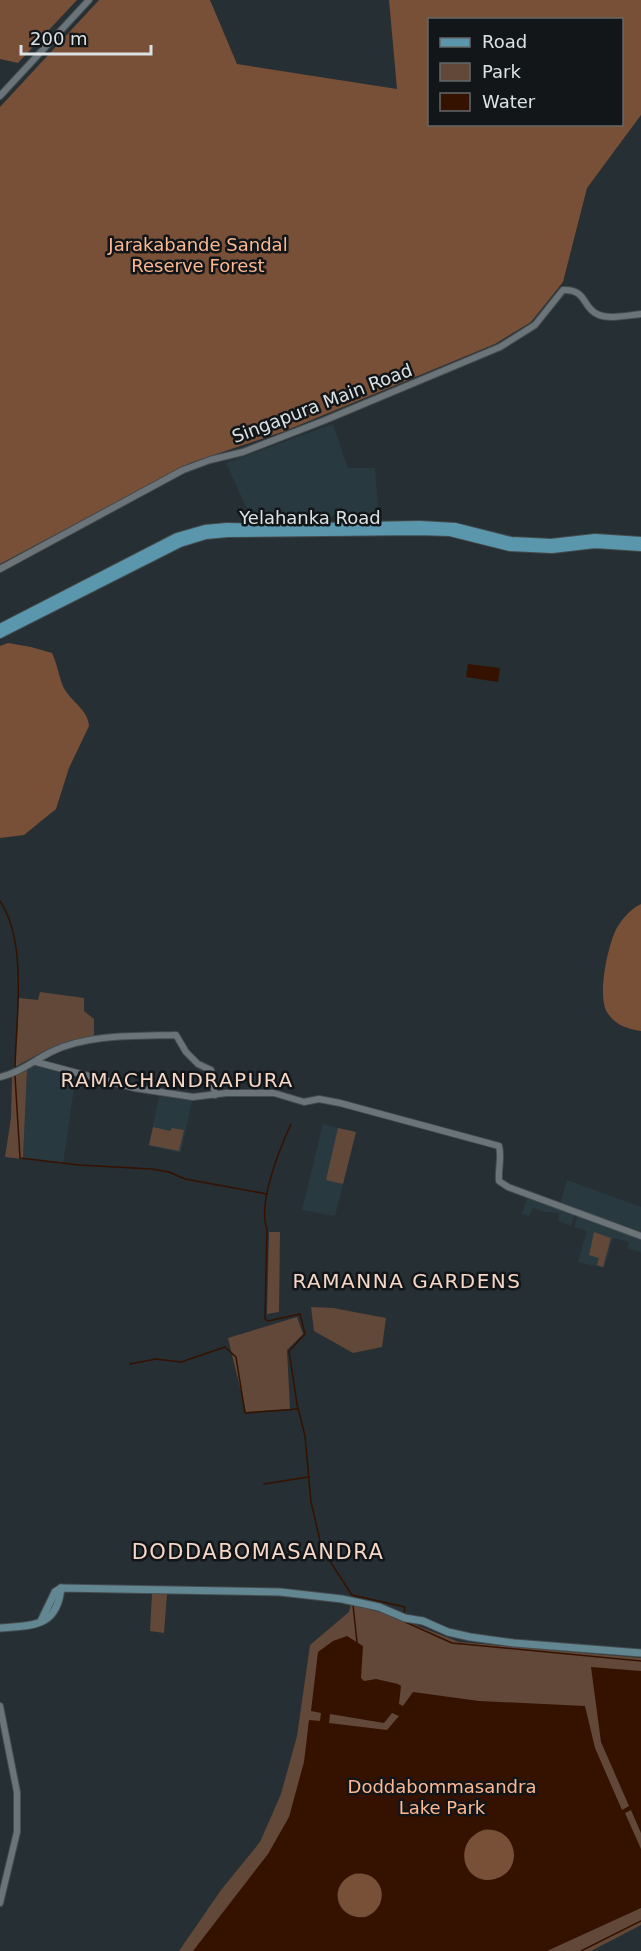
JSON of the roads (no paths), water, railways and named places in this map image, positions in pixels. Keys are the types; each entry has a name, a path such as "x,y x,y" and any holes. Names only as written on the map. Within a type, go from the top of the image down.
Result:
{"main road":[{"name":"Yelahanka Road","path":"0,634 177,537 205,530 227,527 419,525 455,527 511,541 551,543 595,538 641,541"},
{"name":"Yelahanka Road","path":"0,628 180,543 217,534 419,531 450,532 510,547 552,549 596,544 641,547"},
{"path":"0,1628 28,1626 47,1621 60,1599 61,1588 283,1592 342,1599 379,1607 405,1618 423,1621 448,1632 470,1636 514,1643 641,1652"}],"street":[{"path":"0,96 89,0"},
{"name":"Singapura Main Road","path":"0,569 183,470 210,460 243,452 500,348 535,325 563,291 571,290 582,295 597,314 604,316 641,314"},
{"path":"0,1077 12,1074 51,1052 89,1041 119,1036 176,1035 186,1052 198,1064 211,1070 215,1095"},
{"path":"36,1062 134,1088 193,1097 274,1093 304,1102 319,1099 499,1146 502,1157 498,1169 499,1181 508,1187 641,1236"},
{"path":"0,1706 17,1792 16,1832 0,1904"}],"water":[{"path":"468,664 500,668 498,682 466,677"},
{"name":"Doddabommasandra Lake Park","path":"347,1636 363,1646 361,1678 364,1681 376,1679 401,1686 399,1704 403,1706 413,1692 479,1701 585,1706 595,1748 622,1810 629,1806 601,1742 591,1667 641,1671 641,1833 631,1810 625,1813 641,1849 641,1908 547,1951 193,1951 268,1854 289,1817 304,1762 309,1720 320,1721 321,1713 311,1711 318,1652 333,1641","holes":["392,1713 399,1716 387,1730 329,1723 330,1714 384,1723","483,1830 495,1830 504,1834 510,1841 514,1859 505,1874 495,1879 484,1880 469,1870 464,1853 473,1836","354,1874 364,1874 378,1882 382,1897 380,1905 374,1912 366,1917 356,1917 348,1914 342,1908 338,1901 338,1893 345,1879"]}],"waterway":[{"path":"0,901 9,918 17,959 18,1005 15,1068"},
{"path":"15,1076 20,1158 79,1165 152,1169 169,1172 185,1179 267,1194"},
{"path":"291,1124 271,1176 265,1205 267,1229 265,1319 268,1321 300,1314 305,1334 289,1351 297,1404 305,1436 311,1502 322,1549 352,1595 405,1607 404,1613"},
{"path":"130,1364 156,1359 181,1362 225,1347 236,1357 245,1413 298,1409"},
{"path":"264,1484 308,1477"},
{"path":"353,1605 357,1642"},
{"path":"403,1621 452,1643 641,1661"},
{"path":"581,1951 641,1921"}],"district":[{"name":"RAMACHANDRAPURA","path":"177,1080"},
{"name":"RAMANNA GARDENS","path":"407,1281"},
{"name":"DODDABOMASANDRA","path":"258,1552"}],"park label":[{"name":"Jarakabande Sandal Reserve Forest","path":"198,254"}]}
